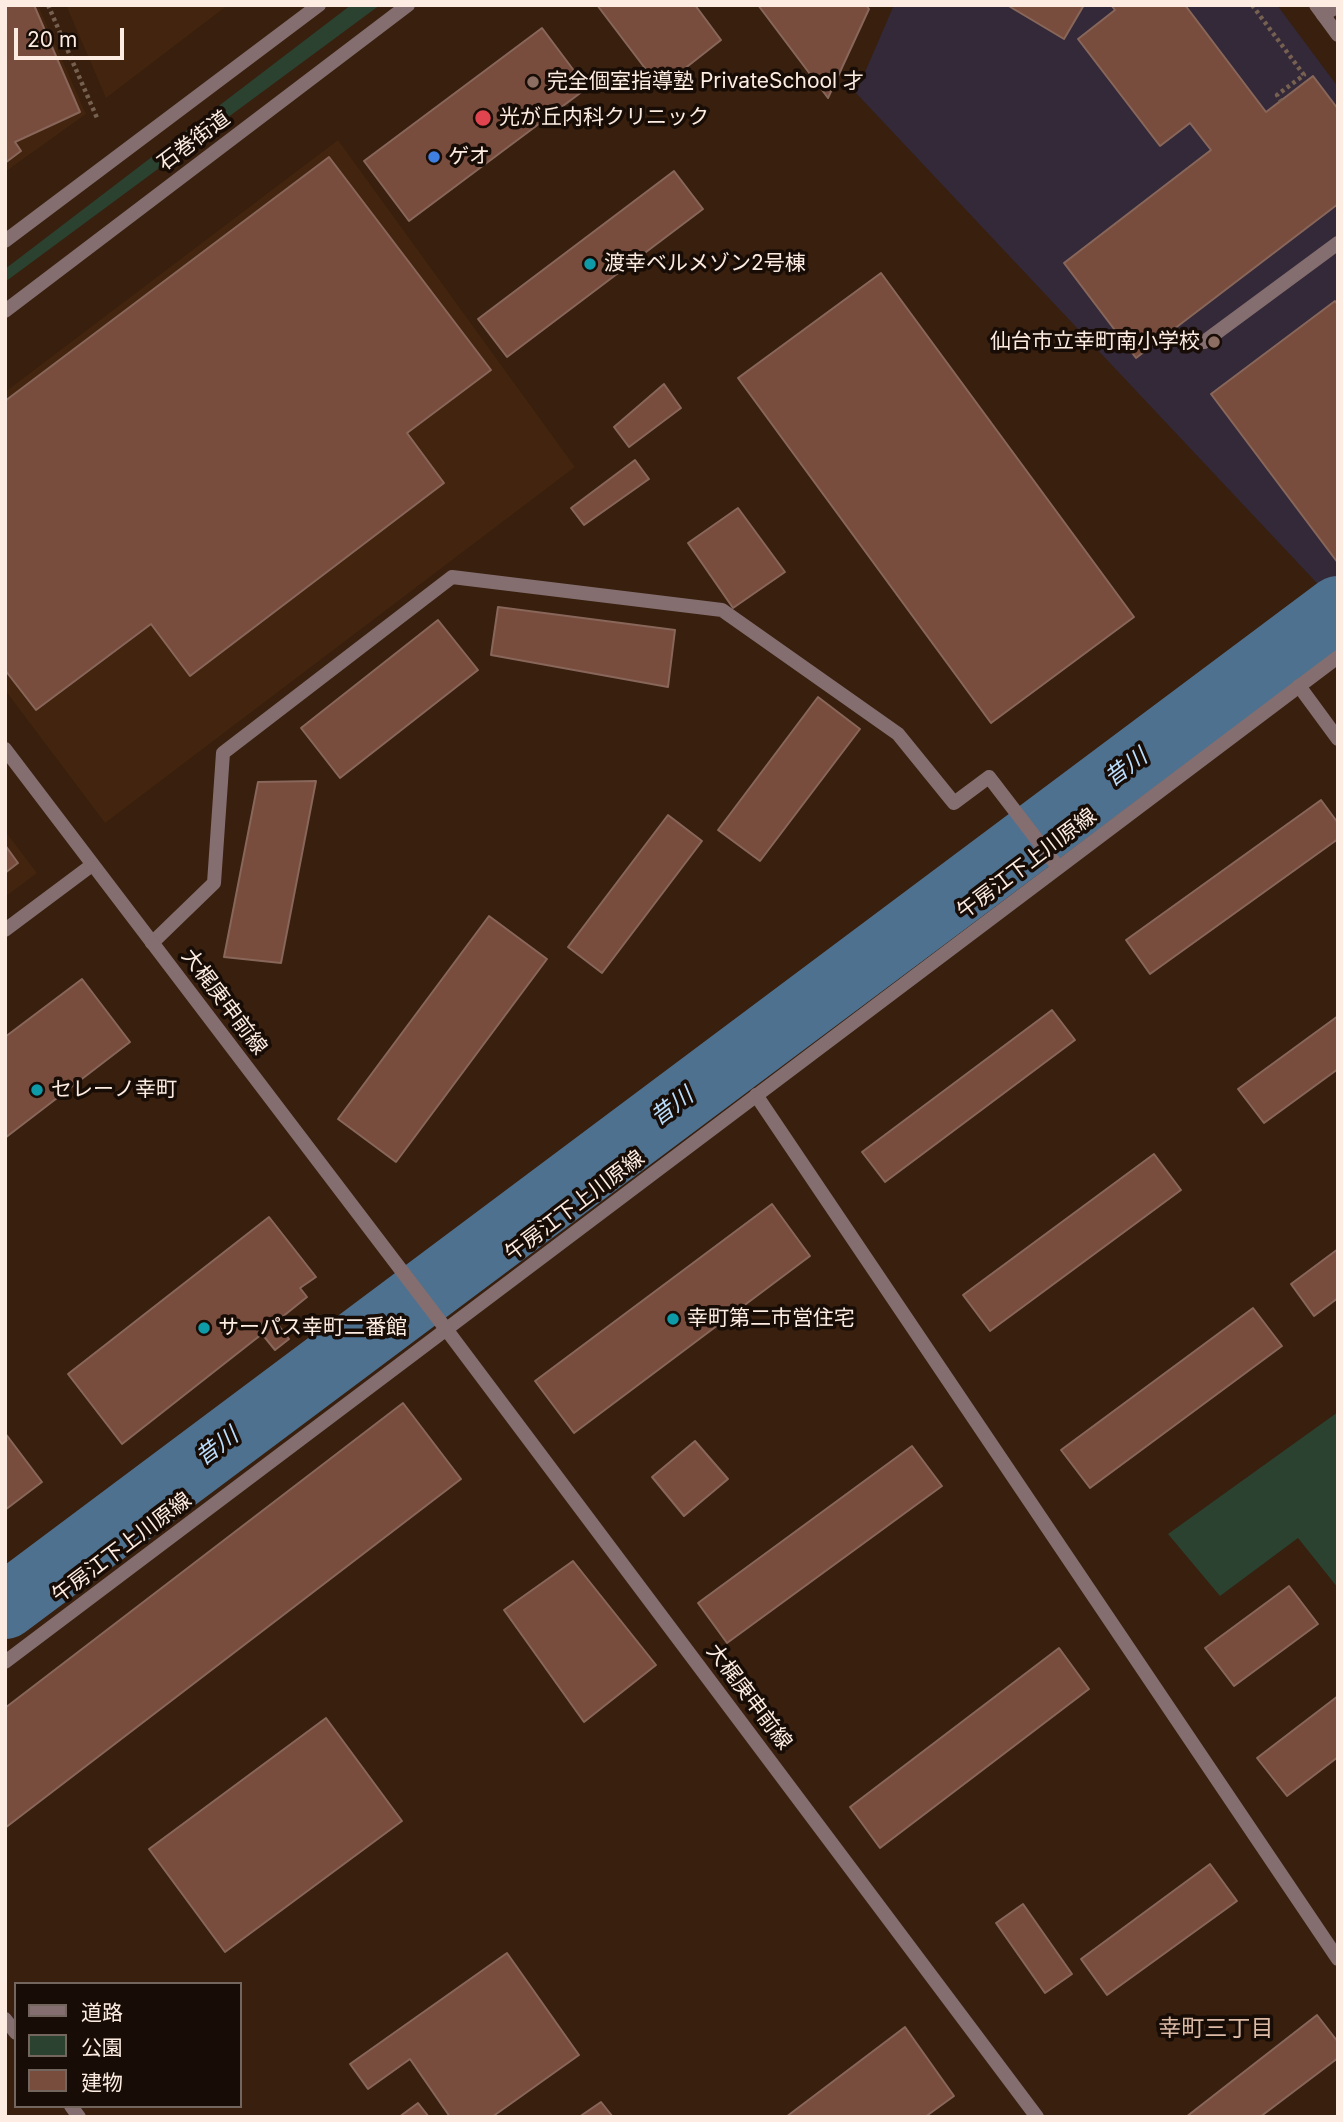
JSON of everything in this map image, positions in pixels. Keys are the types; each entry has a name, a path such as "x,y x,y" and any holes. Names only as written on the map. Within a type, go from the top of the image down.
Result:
{"street":[{"name":"石巻街道","path":"5,241 319,5"},
{"name":"石巻街道","path":"5,311 408,5"},
{"path":"1338,6 1319,10 1338,35"},
{"path":"1204,342 1338,243"},
{"path":"152,943 214,883 223,752 452,577 722,610 898,734 954,803 989,777 1058,867"},
{"name":"午房江下上川原線","path":"5,1662 1338,657"},
{"path":"1299,686 1338,739"},
{"name":"大梶庚申前線","path":"5,749 411,1280 1037,2117"},
{"path":"5,930 92,865"},
{"path":"756,1095 1338,1959"}],"path":[{"path":"48,5 97,118"},
{"path":"1252,5 1304,75 1277,95 1280,101"}],"shaded area":[{"path":"5,5 38,5 86,114 5,172"},
{"path":"66,5 228,5 106,98"},
{"name":"仙台市立幸町南小学校","path":"894,5 1277,5 1338,87 1338,591 1330,597 856,93"},
{"path":"338,140 575,467 105,823 5,690 5,392"},
{"path":"5,831 37,873 5,897"}],"green space":[{"path":"351,5 380,5 5,282 5,269"},
{"path":"1338,1412 1338,1588 1298,1538 1220,1596 1168,1534"}],"building":[{"path":"5,5 34,5 80,112 15,142 21,151 5,163"},
{"path":"597,5 695,5 721,40 660,88"},
{"path":"758,5 866,5 869,9 828,98"},
{"path":"1007,5 1084,5 1064,39"},
{"path":"1111,5 1185,5 1266,112 1313,76 1338,109 1338,204 1136,358 1064,263 1211,150 1190,123 1160,146 1078,39 1115,10"},
{"path":"542,28 587,88 409,221 364,161"},
{"path":"329,157 491,370 407,433 444,483 190,676 151,624 36,710 5,670 5,401"},
{"name":"渡幸ベルメゾン2号棟","path":"674,171 703,209 507,357 478,319"},
{"path":"881,273 1134,617 991,723 738,378"},
{"path":"1335,301 1338,305 1338,563 1211,394"},
{"path":"664,384 681,408 629,447 614,427"},
{"path":"635,460 649,479 584,525 571,508"},
{"path":"738,508 785,572 733,608 688,543"},
{"path":"498,607 675,630 668,687 491,655"},
{"path":"438,620 478,670 340,778 301,728"},
{"path":"818,697 860,729 760,861 718,830"},
{"path":"316,781 281,963 224,957 258,782"},
{"path":"1321,800 1338,823 1338,839 1150,974 1126,940"},
{"path":"668,815 702,841 602,973 568,947"},
{"path":"5,845 18,863 5,873"},
{"path":"489,916 547,959 396,1162 338,1119"},
{"name":"セレーノ幸町","path":"82,979 130,1042 5,1138 5,1037"},
{"path":"1052,1010 1075,1040 885,1182 862,1152"},
{"path":"1338,1016 1338,1069 1264,1123 1238,1089"},
{"path":"1154,1154 1181,1190 990,1331 963,1295"},
{"name":"幸町第二市営住宅","path":"772,1204 810,1256 574,1433 535,1381"},
{"name":"サーパス幸町二番館","path":"269,1217 316,1277 300,1288 307,1297 276,1322 289,1339 275,1350 262,1334 122,1444 68,1374"},
{"path":"1338,1249 1338,1298 1314,1316 1291,1284"},
{"path":"1253,1308 1282,1346 1090,1488 1061,1450"},
{"path":"403,1403 461,1479 5,1828 5,1708"},
{"path":"5,1433 42,1482 5,1510"},
{"path":"695,1441 728,1479 684,1516 652,1477"},
{"path":"912,1446 942,1486 727,1643 698,1603"},
{"path":"573,1561 656,1665 584,1722 504,1610"},
{"path":"1289,1586 1318,1624 1234,1686 1205,1648"},
{"path":"1059,1648 1089,1689 880,1848 850,1807"},
{"path":"1338,1696 1338,1757 1287,1796 1257,1758"},
{"path":"326,1718 402,1821 225,1952 149,1849"},
{"path":"1210,1864 1237,1901 1107,1995 1081,1959"},
{"path":"1023,1904 1072,1974 1045,1993 996,1923"},
{"path":"507,1953 579,2055 492,2117 450,2117 410,2059 368,2089 350,2064"},
{"path":"1317,2015 1338,2042 1338,2058 1260,2117 1186,2117"},
{"path":"905,2027 954,2096 925,2117 786,2117"},
{"path":"601,2102 613,2117 579,2117"},
{"path":"418,2103 429,2117 399,2117"}],"waterway":[{"name":"昔川","path":"5,1606 1338,609"}],"place":[{"name":"完全個室指導塾 PrivateSchool 才","path":"533,82"},
{"name":"光が丘内科クリニック","path":"483,118"},
{"name":"ゲオ","path":"434,157"},
{"name":"渡幸ベルメゾン2号棟","path":"590,264"},
{"name":"仙台市立幸町南小学校","path":"1214,342"},
{"name":"セレーノ幸町","path":"37,1090"},
{"name":"幸町第二市営住宅","path":"673,1319"},
{"name":"サーパス幸町二番館","path":"204,1328"}],"district":[{"name":"幸町三丁目","path":"1216,2029"}]}
